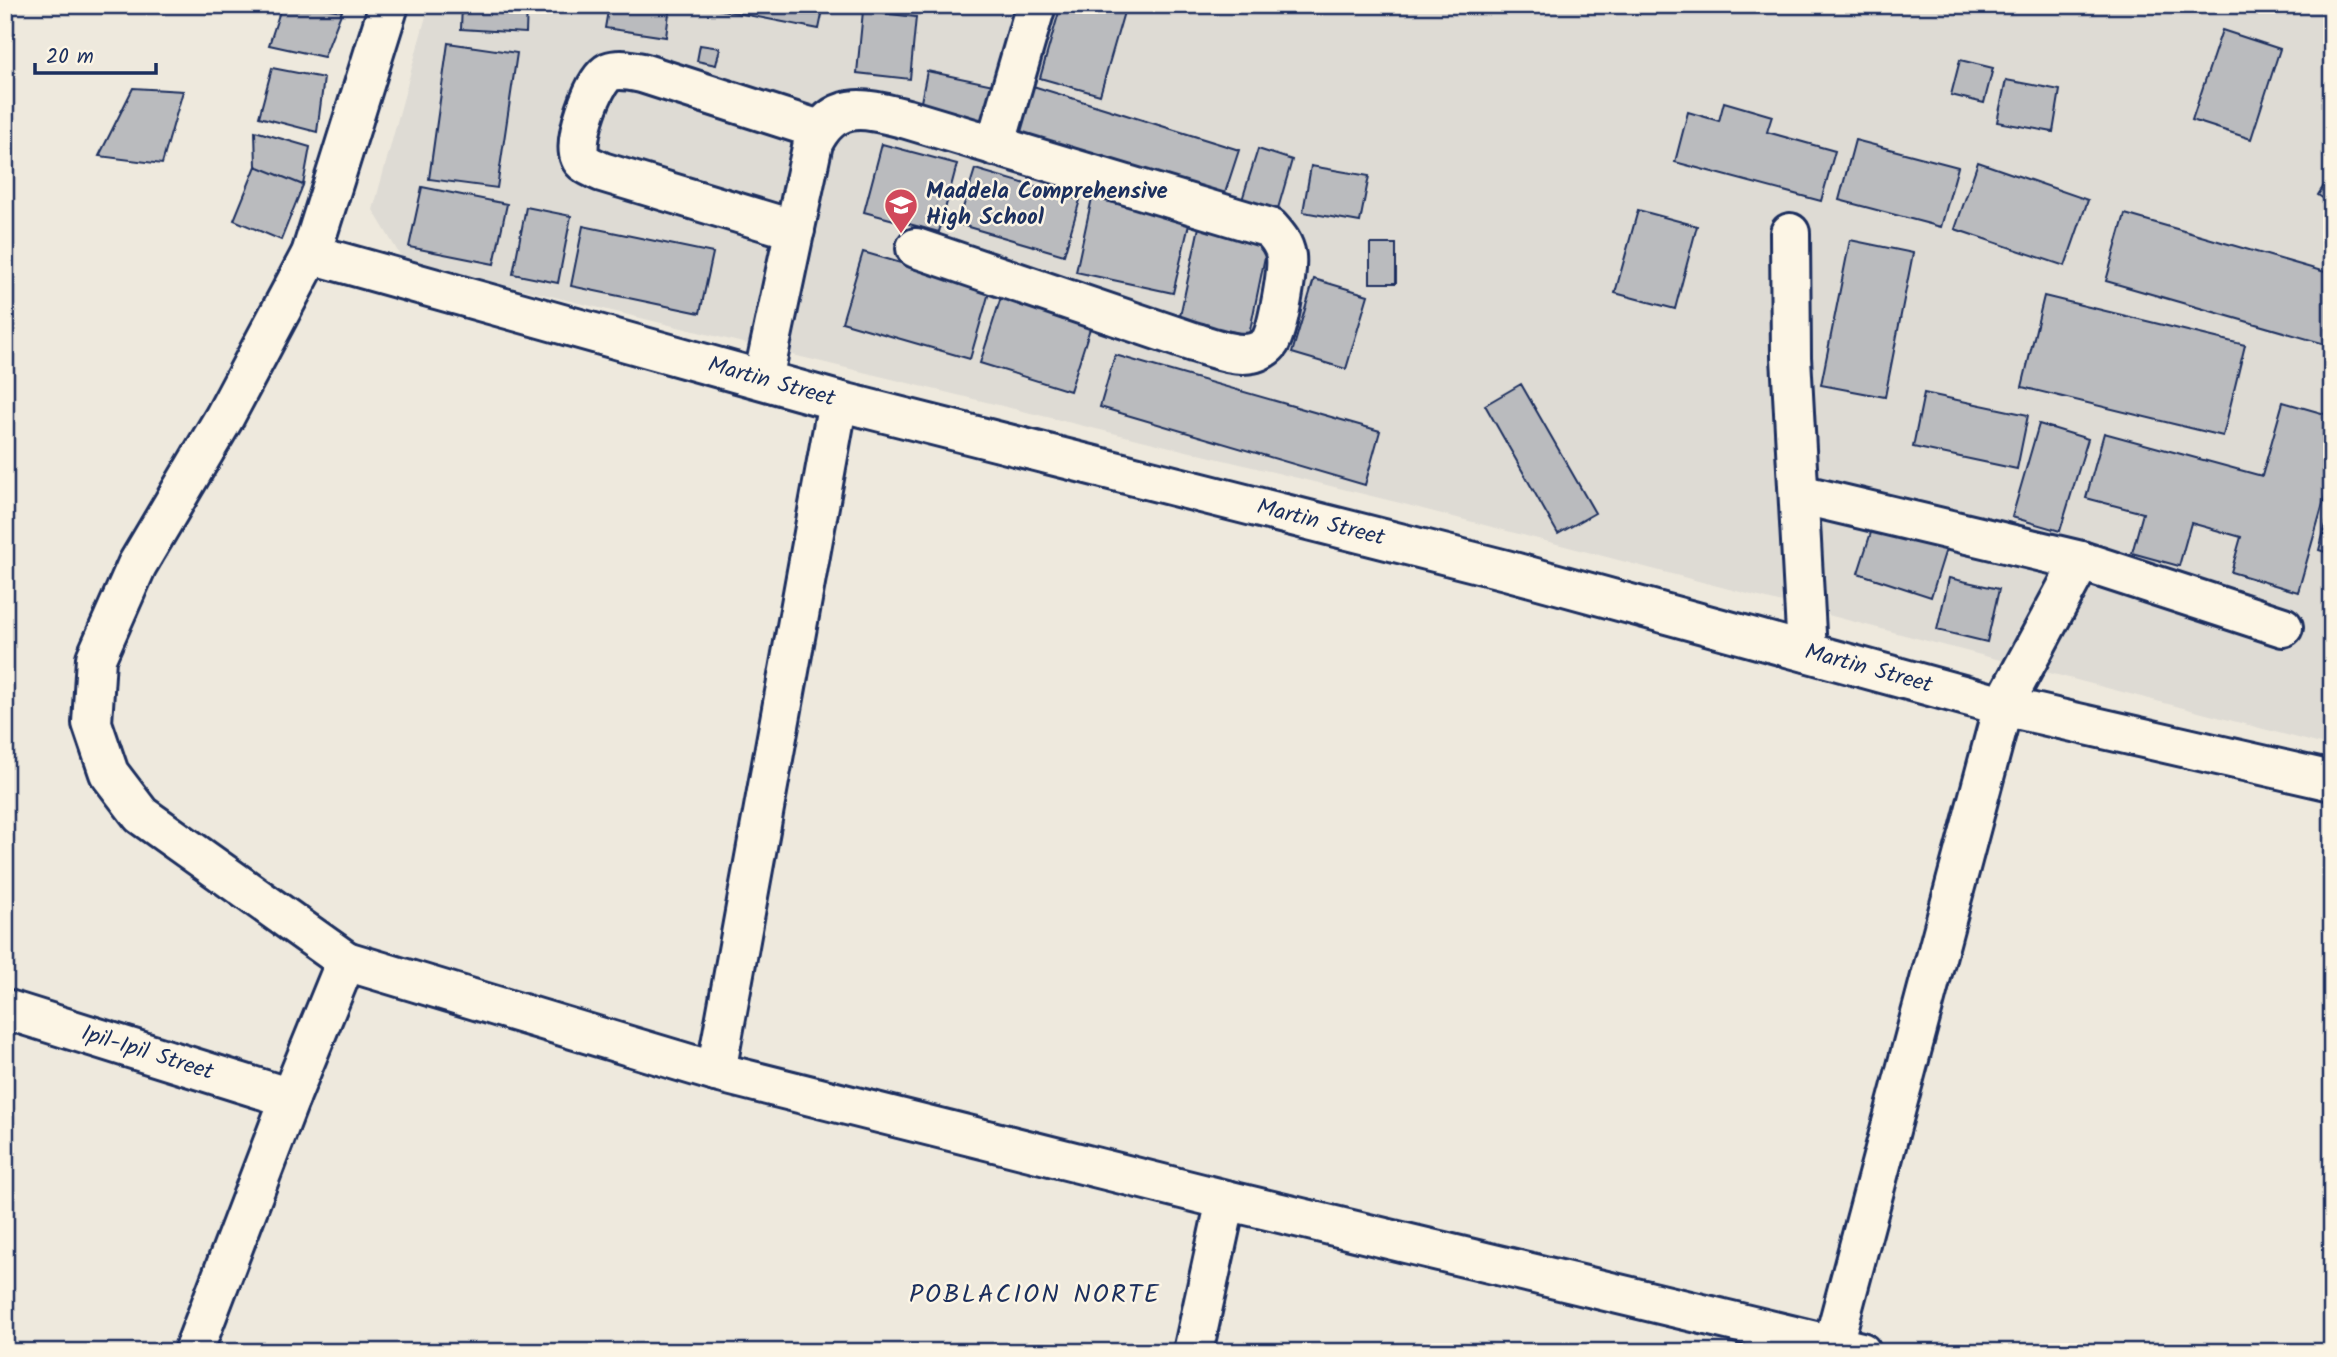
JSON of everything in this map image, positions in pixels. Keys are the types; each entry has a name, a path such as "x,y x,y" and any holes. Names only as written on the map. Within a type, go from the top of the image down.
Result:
{"street":[{"path":"389,5 312,254 224,418 137,565 96,658 92,723 109,774 141,815 346,961 716,1072 1841,1350 2003,706 2081,561"},
{"path":"995,146 1036,5"},
{"path":"795,230 602,172 579,156 579,140 598,81 609,72 619,71 642,73 820,130"},
{"path":"763,379 813,143 820,130 834,116 845,110 867,109 1270,228 1281,240 1287,270 1269,345 1254,353 1237,353 1193,342 916,248"},
{"path":"1790,233 1791,357 1807,652"},
{"name":"Martin Street","path":"312,254 838,401 1492,567 2003,706 2332,781"},
{"path":"716,1072 838,401"},
{"path":"1799,494 2081,561 2283,627"},
{"path":"192,1352 346,961"},
{"name":"Ipil-Ipil Street","path":"5,1009 290,1098"},
{"path":"1193,1352 1226,1200"}],"shaded area":[{"path":"429,5 2332,5 2332,747 1400,503 403,260 373,210"}],"building":[{"path":"282,5 342,11 324,57 269,45"},
{"path":"462,5 527,5 526,33 461,29"},
{"path":"609,5 670,5 666,37 605,28"},
{"path":"696,5 824,5 819,29"},
{"path":"1061,5 1126,5 1100,95 1040,78"},
{"path":"863,11 916,17 910,79 857,73"},
{"path":"2222,30 2280,49 2251,139 2192,120"},
{"path":"448,43 517,53 497,188 429,179"},
{"path":"700,45 720,48 716,65 697,61"},
{"path":"1960,60 1993,68 1984,103 1951,95"},
{"path":"272,68 324,78 317,132 259,117"},
{"path":"927,71 998,86 990,122 920,107"},
{"path":"2006,80 2060,90 2053,132 1997,122"},
{"path":"1033,86 1239,150 1224,196 1018,132"},
{"path":"133,88 183,91 162,164 99,156"},
{"path":"1724,102 1772,116 1767,132 1835,151 1821,201 1675,162 1688,112 1719,121"},
{"path":"255,131 310,147 303,185 256,166"},
{"path":"1855,140 1958,167 1941,227 1839,200"},
{"path":"882,144 957,164 939,232 864,212"},
{"path":"1258,149 1292,160 1277,212 1242,200"},
{"path":"1978,162 2088,200 2065,266 1955,229"},
{"path":"256,166 303,185 281,240 234,220"},
{"path":"1311,166 1369,176 1360,222 1303,212"},
{"path":"975,169 1080,200 1064,255 958,224"},
{"path":"2332,173 2332,204 2318,195"},
{"path":"422,187 507,204 494,264 409,247"},
{"path":"1092,198 1190,220 1173,293 1076,272"},
{"path":"526,207 571,216 558,283 513,274"},
{"path":"1638,210 1697,226 1675,309 1615,293"},
{"path":"2125,214 2332,274 2332,346 2106,281"},
{"path":"583,226 713,253 700,313 571,286"},
{"path":"1199,227 1268,242 1249,335 1179,321"},
{"path":"1850,240 1913,253 1885,397 1821,385"},
{"path":"1370,244 1396,244 1396,283 1370,283"},
{"path":"863,252 990,289 970,359 842,322"},
{"path":"1314,279 1368,295 1346,369 1292,353"},
{"path":"1002,294 1092,322 1070,391 980,363"},
{"path":"2044,296 2245,345 2223,436 2022,387"},
{"path":"1115,355 1380,431 1365,485 1100,407"},
{"path":"1521,384 1595,513 1558,534 1485,405"},
{"path":"1924,393 2028,415 2017,469 1913,447"},
{"path":"2283,402 2332,416 2332,472 2298,592 2231,572 2241,537 2191,523 2179,566 2132,553 2143,513 2086,498 2104,433 2262,476"},
{"path":"2039,424 2088,439 2060,531 2012,517"},
{"path":"2330,509 2332,510 2332,554 2319,550"},
{"path":"1874,523 1947,546 1931,597 1858,573"},
{"path":"1949,578 1999,589 1987,642 1937,630"}],"place":[{"name":"Maddela Comprehensive High School","path":"901,235"}],"district":[{"name":"POBLACION NORTE","path":"1035,1295"}]}
